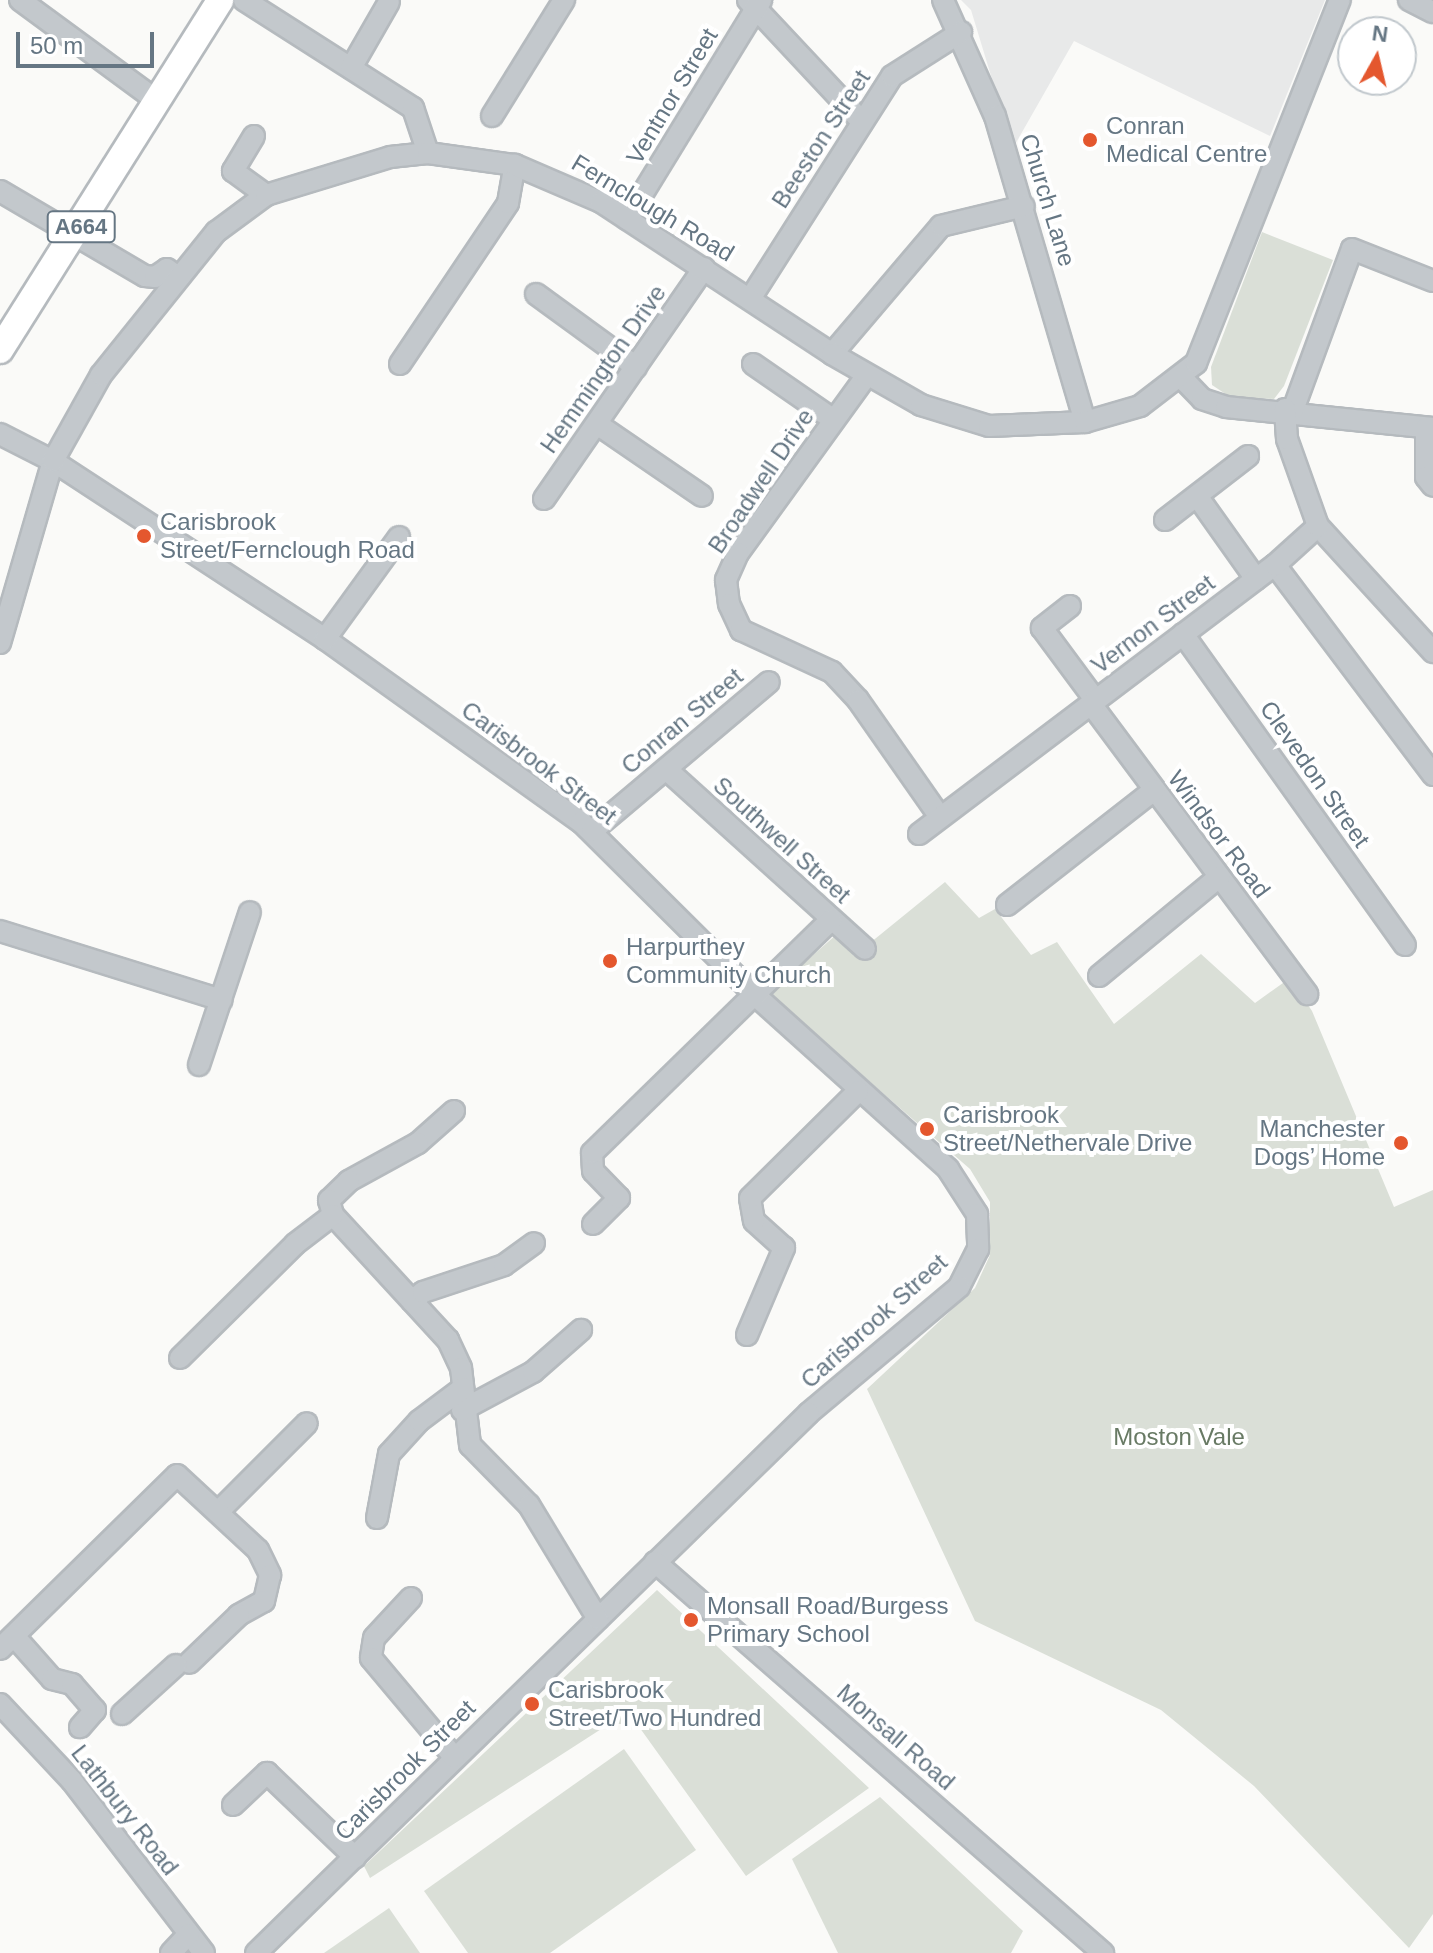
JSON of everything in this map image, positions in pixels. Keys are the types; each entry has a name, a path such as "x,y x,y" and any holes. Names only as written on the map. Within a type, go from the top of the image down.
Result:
{"main road":[{"name":"A664","path":"0,350 75,238 220,0"}],"street":[{"path":"20,0 159,102"},
{"path":"244,0 413,108 428,153"},
{"path":"492,116 564,0"},
{"name":"Church Lane","path":"943,0 961,32 1024,206 1085,422"},
{"path":"1340,0 1199,356 1182,378 1212,404 1289,410 1430,428 1426,477 1433,486"},
{"path":"1409,0 1433,12"},
{"path":"351,68 389,2"},
{"path":"755,2 862,122"},
{"name":"Ventnor Street","path":"627,219 755,2"},
{"name":"Beeston Street","path":"750,299 892,76 961,32"},
{"path":"254,136 233,171 266,195"},
{"name":"Fernclough Road","path":"0,640 53,461 101,375 216,232 266,195 358,163 428,153 515,165 567,184 704,268 867,375 921,405 967,422 1026,428 1085,422 1140,406 1182,378"},
{"path":"400,364 508,203 515,165"},
{"path":"0,191 75,238 145,276 155,277 167,269 178,277"},
{"path":"832,354 941,226 1024,206"},
{"path":"1433,281 1352,249 1289,410 1287,439 1318,526 1433,652"},
{"name":"Hemmington Drive","path":"544,499 704,268"},
{"path":"536,294 636,367"},
{"path":"753,364 834,420"},
{"name":"Broadwell Drive","path":"867,375 738,553 726,580 733,618 757,641 832,672 858,700 940,817"},
{"path":"597,424 702,496"},
{"name":"Carisbrook Street","path":"0,434 53,461 325,639 592,831 755,995 963,1185 977,1214 974,1262 959,1287 847,1377 256,1953"},
{"path":"1165,520 1248,456"},
{"path":"1197,496 1256,579"},
{"name":"Vernon Street","path":"919,834 1275,565 1318,526"},
{"path":"325,639 399,537"},
{"path":"1275,565 1433,775"},
{"name":"Windsor Road","path":"1070,606 1042,628 1154,790 1307,994"},
{"name":"Clevedon Street","path":"1183,634 1405,945"},
{"name":"Conran Street","path":"592,831 769,682"},
{"name":"Southwell Street","path":"666,769 865,949"},
{"path":"1007,905 1154,790"},
{"path":"1099,976 1219,877"},
{"path":"199,1065 250,912"},
{"path":"593,1224 619,1198 593,1171 592,1153 831,920"},
{"path":"0,931 221,1000"},
{"path":"747,1335 784,1248 754,1221 750,1198 858,1091"},
{"path":"180,1358 331,1208 349,1181 418,1143 454,1111"},
{"path":"331,1208 448,1340 463,1388 462,1410 470,1445 529,1505 598,1619"},
{"path":"412,1301 423,1292 504,1265 534,1243"},
{"path":"462,1410 533,1372 581,1330"},
{"path":"374,1507 392,1450 463,1388"},
{"path":"219,1511 307,1423"},
{"path":"80,1727 95,1710 72,1684 52,1679 7,1642 177,1475 219,1511 266,1560 270,1584 264,1601 239,1615 191,1662 122,1714"},
{"name":"Monsall Road","path":"655,1562 1103,1953"},
{"path":"411,1598 374,1638 371,1658 454,1757"},
{"name":"Lathbury Road","path":"1,1707 72,1781 204,1953"},
{"path":"233,1805 267,1773 355,1857"},
{"path":"171,1953 189,1934"}],"shaded area":[{"path":"961,0 1325,0 1270,136 1074,41 1013,148 971,10"}],"green space":[{"path":"1262,232 1333,260 1284,386 1274,399 1230,397 1212,385 1211,367"},
{"name":"Moston Vale","path":"945,882 979,918 995,909 1031,955 1057,942 1114,1024 1201,954 1255,1003 1290,978 1312,1011 1394,1207 1433,1190 1433,1914 1409,1948 1254,1786 1161,1710 975,1621 867,1389 975,1288 990,1255 990,1202 970,1169 769,994 837,934 854,956"},
{"path":"657,1590 869,1788 746,1876 637,1724 609,1724 370,1878 364,1866"},
{"path":"624,1749 696,1850 550,1953 468,1953 424,1891"},
{"path":"880,1797 1023,1931 1011,1953 838,1953 792,1859"},
{"path":"389,1908 420,1953 324,1953"}],"place":[{"name":"Conran Medical Centre","path":"1090,140"},
{"name":"Carisbrook Street/Fernclough Road","path":"144,536"},
{"name":"Harpurthey Community Church","path":"610,961"},
{"name":"Carisbrook Street/Nethervale Drive","path":"927,1129"},
{"name":"Manchester Dogs’ Home","path":"1401,1143"},
{"name":"Monsall Road/Burgess Primary School","path":"691,1620"},
{"name":"Carisbrook Street/Two Hundred","path":"532,1704"}]}
